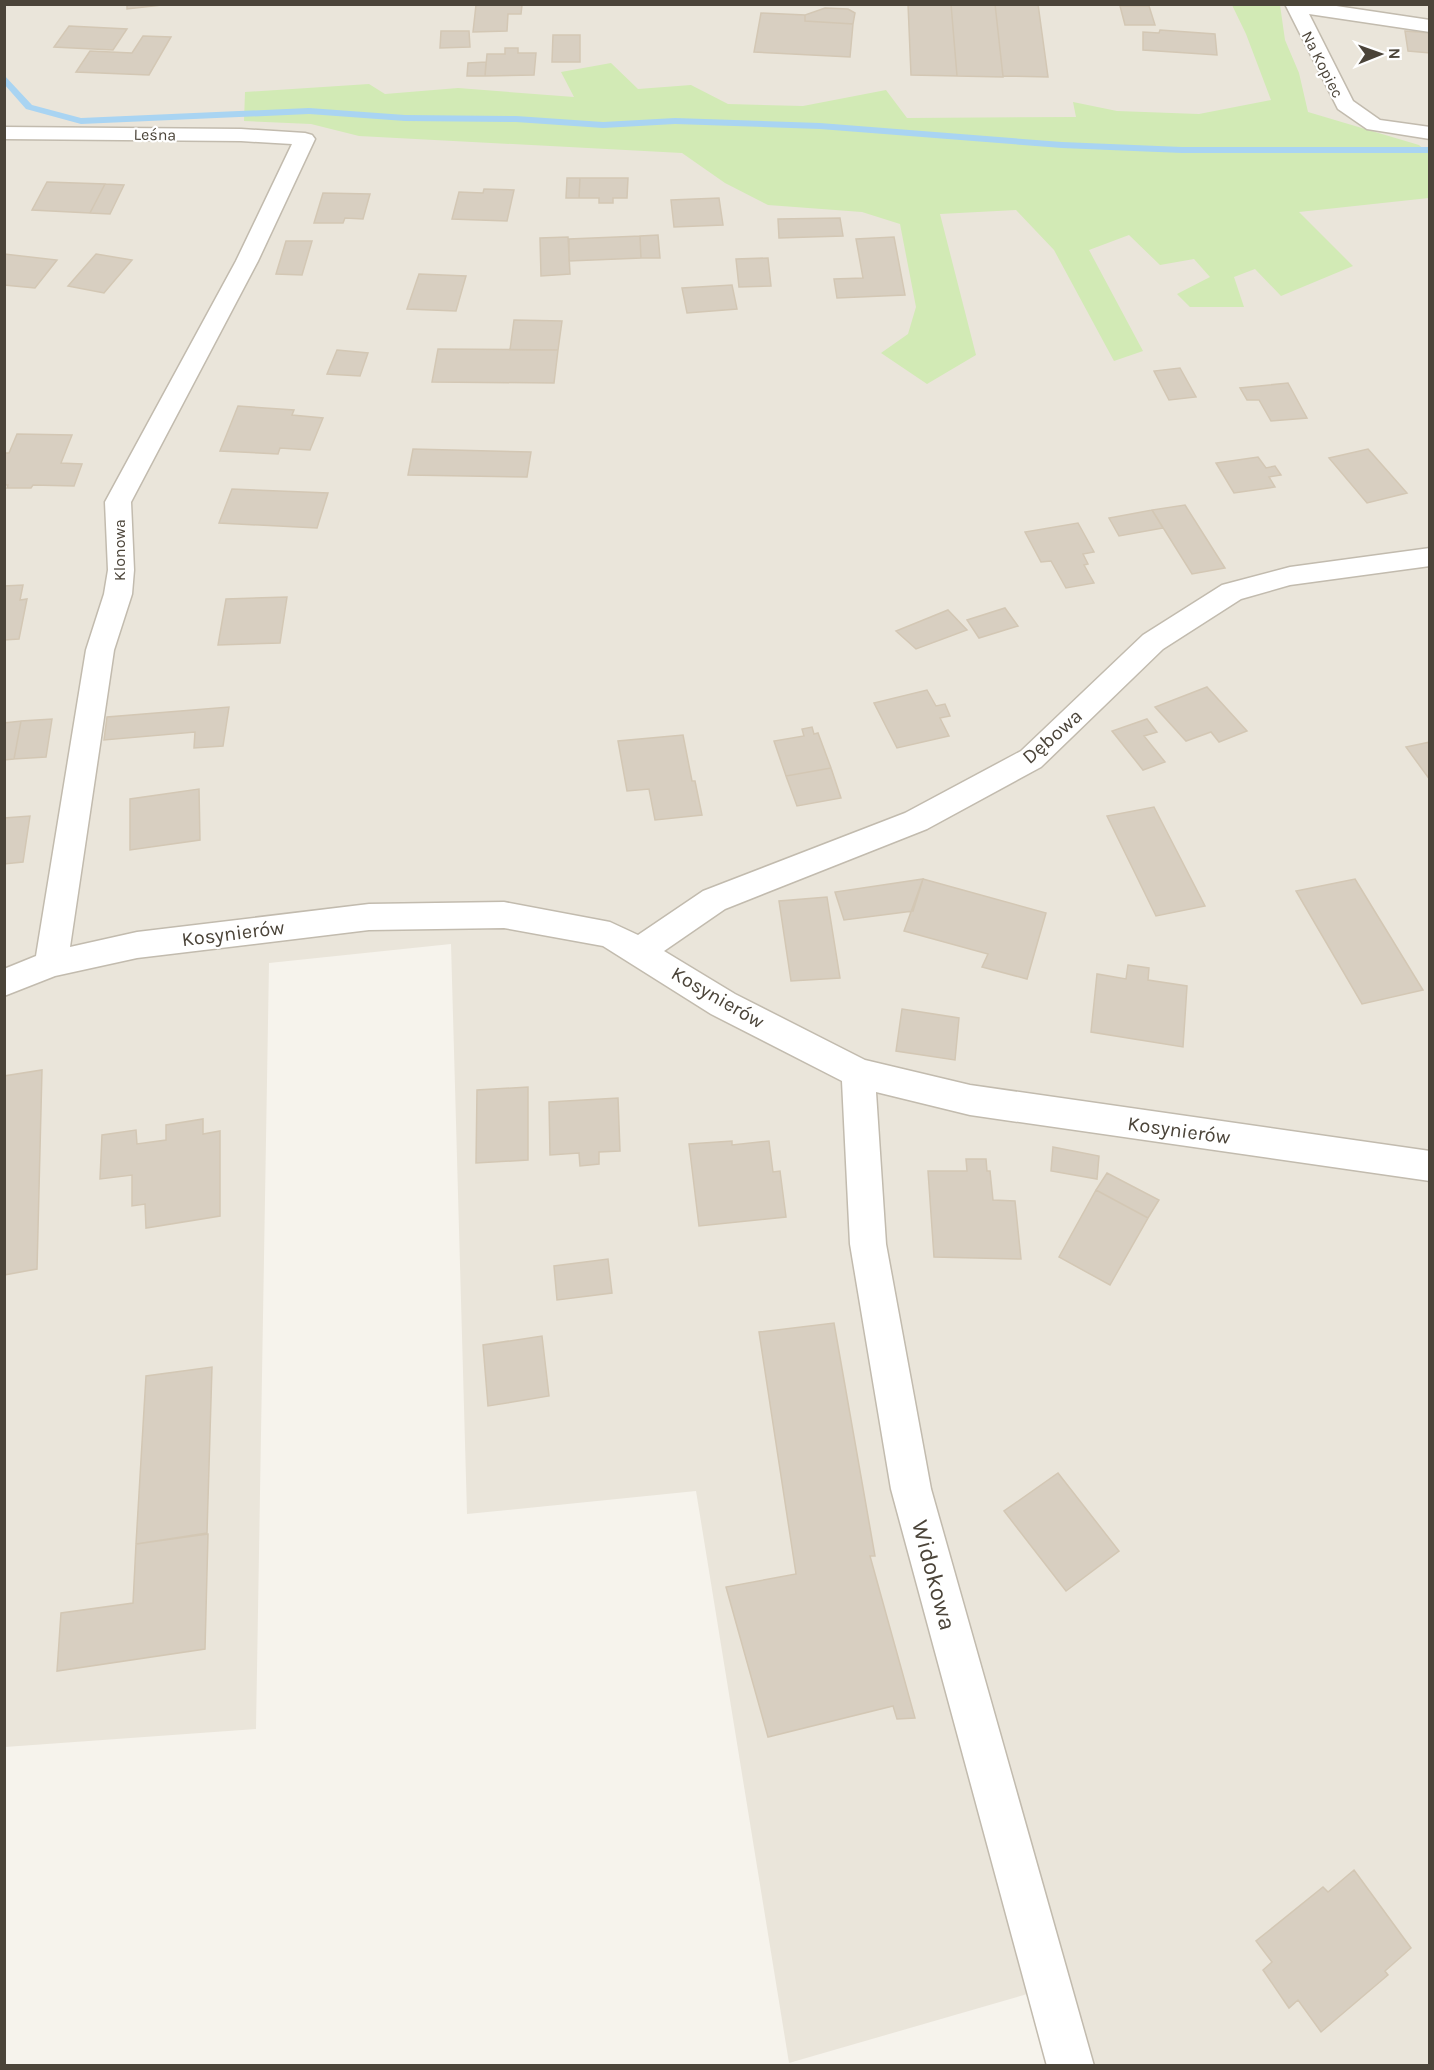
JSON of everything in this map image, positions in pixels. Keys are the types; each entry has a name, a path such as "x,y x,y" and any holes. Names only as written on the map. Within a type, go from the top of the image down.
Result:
{"street":[{"path":"1294,5 1430,26"},
{"name":"Na Kopiec","path":"1294,5 1345,105 1374,125 1430,134"},
{"name":"Leśna","path":"4,133 241,135 305,139"},
{"name":"Klonowa","path":"51,964 99,650 118,594 121,570 118,502 247,261 305,139"},
{"name":"Dębowa","path":"639,951 714,900 915,821 1031,759 1153,642 1232,592 1290,576 1430,557"},
{"name":"Kosynierów","path":"4,983 51,964 136,945 369,917 504,915 610,935 723,1004 858,1073 970,1100 1430,1166"},
{"name":"Widokowa","path":"858,1073 867,1244 911,1489 1071,2066"}],"shaded area":[{"path":"5,5 1429,5 1429,2065 1094,2065 1069,1982 789,2063 696,1491 467,1514 451,944 269,963 256,1729 5,1747"}],"green space":[{"path":"1232,5 1280,5 1285,40 1299,73 1308,112 1419,145 1429,154 1429,198 1299,212 1353,266 1281,296 1255,269 1234,277 1244,307 1190,307 1177,294 1210,277 1194,259 1160,265 1129,235 1089,250 1143,351 1114,361 1054,250 1016,210 940,214 976,355 927,384 881,353 908,334 916,307 900,224 862,212 768,205 725,183 682,153 359,136 311,124 244,121 245,92 369,84 385,94 458,88 574,97 561,72 611,63 638,89 691,85 728,104 803,106 886,90 907,118 1076,117 1073,102 1117,111 1199,114 1271,100 1246,34"}],"building":[{"path":"127,4 171,4 127,9"},
{"path":"908,4 951,4 957,76 911,75"},
{"path":"951,4 995,4 1003,77 957,76"},
{"path":"995,4 1038,4 1048,77 1003,76"},
{"path":"476,5 522,5 521,14 508,14 507,31 473,32"},
{"path":"1120,6 1149,6 1155,25 1125,25"},
{"path":"825,8 848,9 855,13 853,24 805,21 805,15"},
{"path":"761,13 805,15 805,21 853,24 850,57 754,52"},
{"path":"69,26 127,29 113,50 54,47"},
{"path":"1160,30 1215,34 1217,55 1143,50 1143,32 1159,33"},
{"path":"441,31 469,31 470,47 440,48"},
{"path":"1405,31 1430,33 1430,53 1408,51"},
{"path":"553,35 580,35 580,62 552,62"},
{"path":"143,36 171,37 149,75 76,72 90,51 132,53"},
{"path":"505,48 518,48 518,53 536,53 534,75 485,76 487,54 505,54"},
{"path":"486,62 485,76 467,76 468,63"},
{"path":"567,178 580,178 579,198 566,198"},
{"path":"580,178 628,178 627,198 613,198 613,203 599,203 599,198 579,198"},
{"path":"47,182 105,184 90,213 32,210"},
{"path":"105,184 124,185 110,214 90,213"},
{"path":"484,189 514,190 507,221 452,219 459,192 483,193"},
{"path":"323,193 370,194 363,219 345,218 343,223 314,223"},
{"path":"719,198 723,225 674,227 671,200"},
{"path":"840,218 843,236 779,238 778,219"},
{"path":"658,235 660,258 641,258 640,236"},
{"path":"640,236 641,258 569,261 569,239"},
{"path":"568,237 570,274 541,276 540,238"},
{"path":"894,237 905,295 837,298 834,279 863,278 856,239"},
{"path":"286,241 312,241 302,275 276,274"},
{"path":"4,254 57,260 35,288 4,285"},
{"path":"96,254 132,260 104,293 68,286"},
{"path":"768,258 771,286 739,287 736,259"},
{"path":"419,274 466,276 456,311 407,309"},
{"path":"732,285 737,309 687,313 682,288"},
{"path":"514,320 562,321 558,350 510,350"},
{"path":"438,349 558,350 554,383 432,382"},
{"path":"337,350 368,353 360,376 327,374"},
{"path":"1180,368 1196,397 1169,400 1154,371"},
{"path":"1288,383 1307,418 1271,421 1259,400 1247,400 1240,388"},
{"path":"238,406 294,410 292,415 323,418 310,450 280,448 278,454 220,451"},
{"path":"17,434 72,435 61,463 82,464 74,486 33,485 31,488 7,488 8,485 4,485 4,453 9,453"},
{"path":"413,449 531,452 527,477 408,475"},
{"path":"1368,449 1407,493 1367,503 1329,458"},
{"path":"1258,457 1266,468 1275,466 1281,475 1269,477 1275,487 1234,493 1216,463"},
{"path":"232,489 328,493 317,528 219,523"},
{"path":"1185,505 1225,568 1192,574 1152,510"},
{"path":"1152,510 1163,528 1119,536 1109,518"},
{"path":"1078,523 1094,552 1083,554 1088,564 1084,565 1094,583 1066,588 1051,561 1041,562 1025,532"},
{"path":"23,585 20,600 27,599 19,639 4,640 4,586"},
{"path":"287,597 280,643 218,645 226,599"},
{"path":"1005,608 1018,626 979,638 967,620"},
{"path":"948,610 967,630 916,649 896,631"},
{"path":"1207,687 1247,731 1219,742 1211,732 1186,741 1155,707"},
{"path":"927,690 936,706 945,704 950,716 940,718 949,736 897,748 874,703"},
{"path":"229,707 223,746 194,748 195,732 104,740 107,717"},
{"path":"52,719 46,757 14,759 21,721"},
{"path":"1147,719 1157,732 1144,736 1165,762 1143,770 1112,731"},
{"path":"21,721 14,759 4,760 4,723"},
{"path":"812,727 814,734 818,733 831,768 786,776 774,741 804,736 802,729"},
{"path":"683,735 692,781 695,781 702,815 655,820 649,789 627,791 618,741"},
{"path":"1430,742 1430,780 1406,747"},
{"path":"831,768 841,798 797,806 786,776"},
{"path":"199,789 200,840 130,850 130,799"},
{"path":"1154,807 1205,906 1156,916 1107,816"},
{"path":"30,816 23,862 4,864 4,818"},
{"path":"923,879 913,911 844,920 835,892"},
{"path":"923,879 1046,913 1027,979 982,967 988,954 904,931"},
{"path":"1355,879 1423,990 1362,1004 1296,891"},
{"path":"827,897 840,978 791,981 779,901"},
{"path":"1128,965 1149,968 1148,980 1187,986 1183,1047 1091,1032 1097,974 1126,979"},
{"path":"902,1009 959,1018 955,1060 896,1051"},
{"path":"42,1070 37,1269 4,1275 4,1076"},
{"path":"528,1087 528,1160 476,1163 477,1090"},
{"path":"618,1098 620,1151 599,1152 599,1164 580,1166 579,1153 550,1155 549,1102"},
{"path":"203,1119 203,1134 220,1131 220,1216 146,1228 145,1204 132,1206 132,1175 100,1179 102,1135 136,1130 137,1144 166,1140 166,1125"},
{"path":"732,1141 732,1145 769,1141 773,1172 780,1171 786,1217 699,1226 689,1144"},
{"path":"1053,1147 1099,1156 1097,1179 1051,1171"},
{"path":"966,1159 986,1159 987,1171 990,1171 993,1200 1015,1201 1021,1259 934,1257 928,1171 967,1171"},
{"path":"1107,1173 1159,1200 1148,1218 1096,1190"},
{"path":"1096,1190 1148,1218 1110,1285 1059,1257"},
{"path":"608,1259 612,1293 557,1300 554,1266"},
{"path":"834,1323 875,1556 870,1556 915,1718 897,1719 893,1706 768,1737 726,1587 796,1574 759,1332"},
{"path":"542,1336 549,1396 488,1406 483,1345"},
{"path":"212,1367 207,1533 136,1544 146,1376"},
{"path":"1058,1473 1119,1551 1066,1591 1004,1511"},
{"path":"208,1534 205,1649 57,1671 61,1613 133,1603 136,1544"},
{"path":"1354,1870 1411,1948 1385,1971 1388,1975 1321,2032 1298,2000 1289,2008 1263,1970 1272,1962 1256,1941 1323,1887 1328,1892"}],"waterway":[{"path":"4,78 29,107 81,121 309,111 405,118 516,119 603,125 675,121 820,126 1062,145 1182,150 1430,150"}]}
